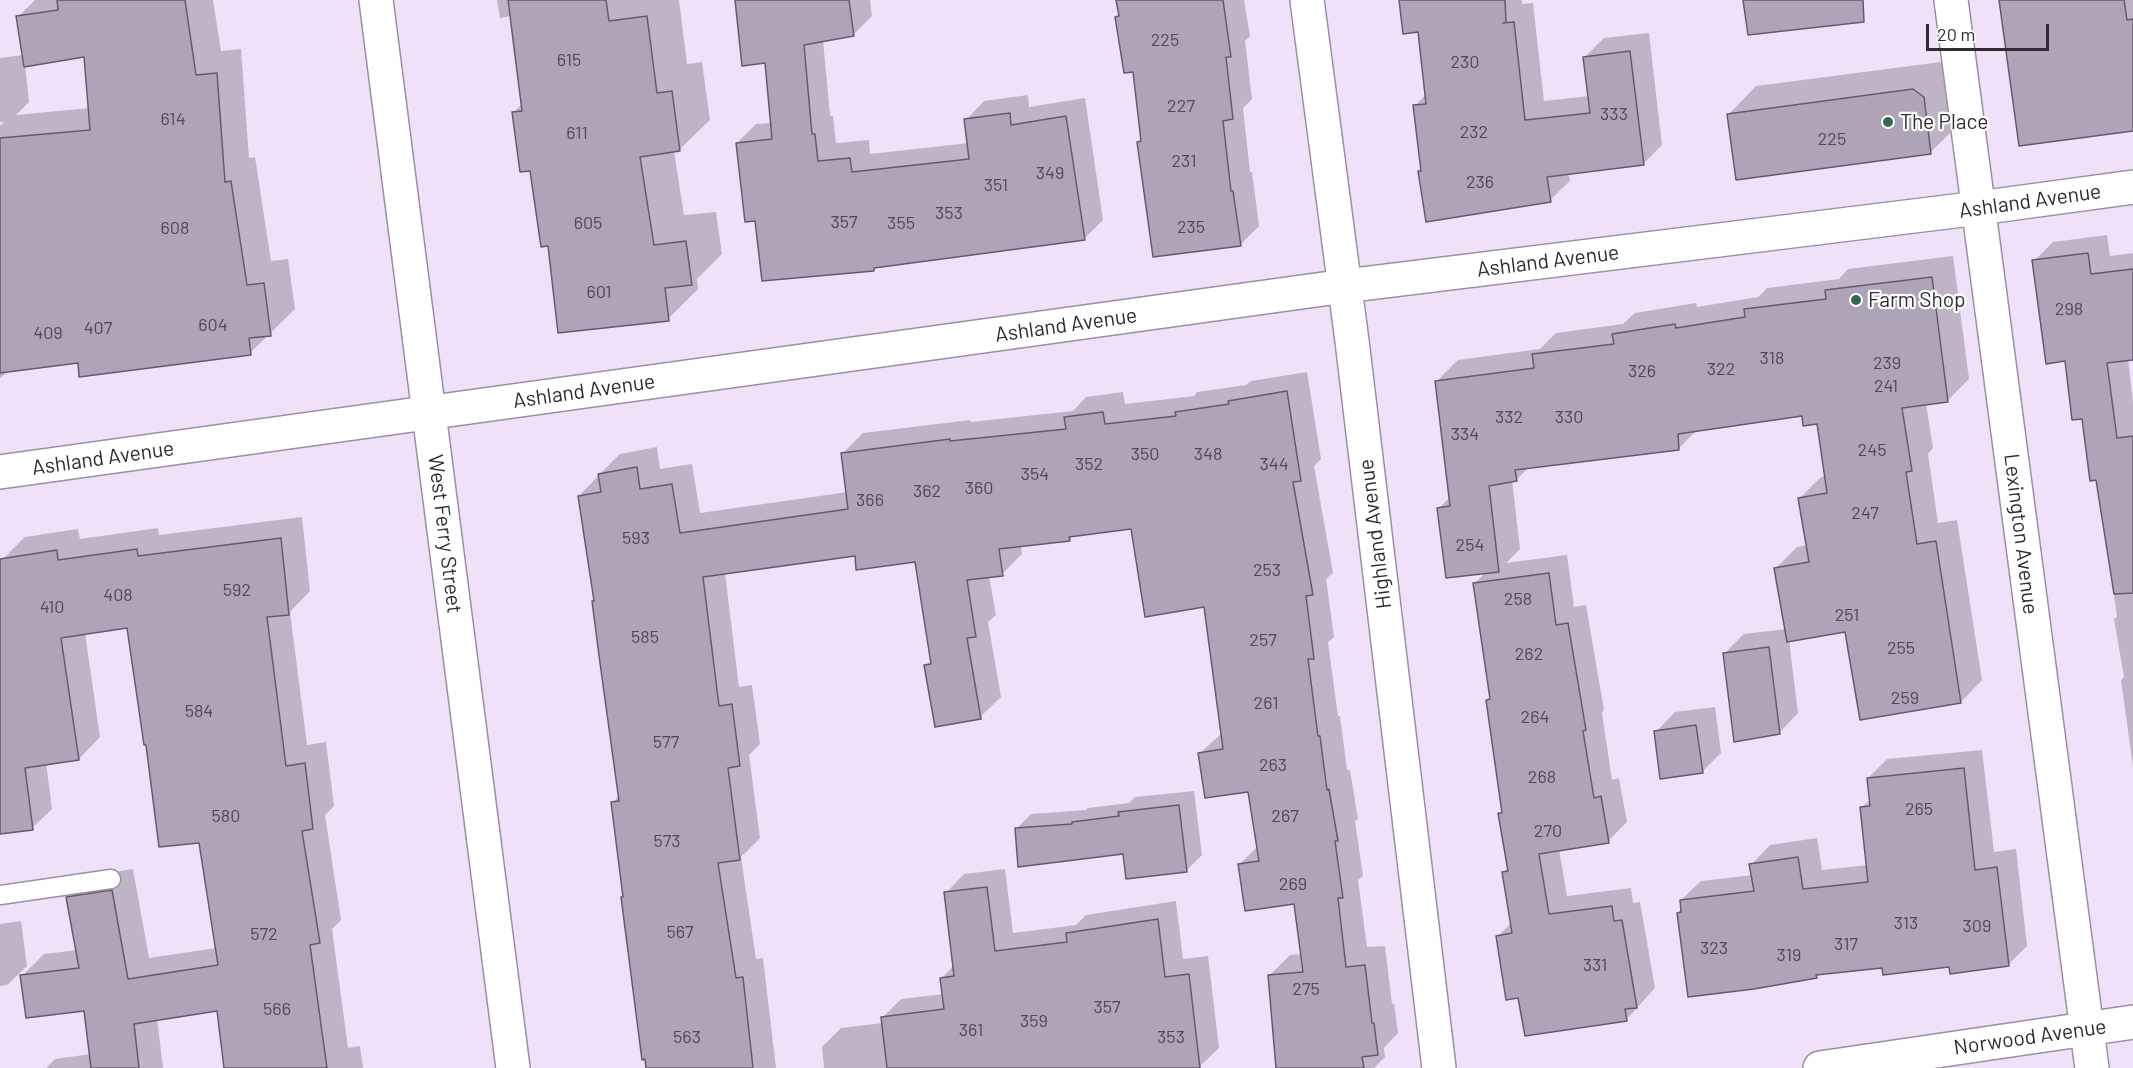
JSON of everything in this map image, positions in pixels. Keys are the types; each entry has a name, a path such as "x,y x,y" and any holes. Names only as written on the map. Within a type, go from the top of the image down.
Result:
{"street":[{"name":"West Ferry Street","path":"376,0 513,1068"},
{"name":"Highland Avenue","path":"1307,0 1345,286 1439,1068"},
{"name":"Lexington Avenue","path":"1951,0 2092,1068"},
{"name":"Ashland Avenue","path":"0,472 1345,286 2133,187"},
{"name":"Norwood Avenue","path":"1820,1068 2133,1022"}],"lane":[{"path":"0,895 111,879"}],"building":[{"path":"57,0 185,0 196,75 217,73 225,182 231,181 247,285 264,283 271,336 249,338 251,355 79,377 78,363 0,373 0,138 90,130 84,57 24,67 16,16 58,10"},
{"path":"508,0 606,0 609,21 647,16 657,93 672,91 680,151 640,157 654,245 686,241 692,285 665,288 669,321 558,333 548,246 541,247 530,171 520,172 512,112 522,111"},
{"path":"735,0 849,0 854,36 804,45 812,134 815,134 818,161 850,158 852,172 969,159 964,119 1010,113 1011,125 1066,116 1085,240 874,268 874,271 762,281 755,221 745,222 736,143 772,139 765,63 742,66"},
{"path":"1116,0 1223,0 1231,57 1226,57 1233,119 1223,121 1231,191 1233,191 1241,246 1153,257 1137,142 1141,141 1133,72 1124,73 1115,17 1119,16"},
{"path":"1399,0 1505,0 1506,22 1503,23 1514,22 1525,120 1590,113 1583,57 1630,51 1644,165 1547,177 1551,202 1426,222 1418,171 1421,171 1413,105 1426,104 1418,32 1403,34"},
{"path":"1743,0 1863,0 1864,22 1748,35"},
{"path":"1999,0 2124,0 2127,20 2133,19 2133,131 2019,146"},
{"path":"1913,89 1924,97 1931,154 1736,180 1727,114"},
{"path":"2088,253 2091,274 2133,269 2133,360 2107,363 2117,438 2133,436 2133,593 2114,594 2096,480 2090,481 2082,419 2072,420 2065,361 2046,364 2032,260"},
{"path":"1932,277 1948,402 1902,408 1912,471 1906,472 1917,544 1936,541 1961,703 1860,720 1845,632 1787,642 1774,568 1809,562 1798,498 1827,493 1817,424 1803,426 1802,416 1678,434 1679,450 1515,470 1517,481 1489,486 1499,572 1446,578 1437,508 1450,506 1435,381 1534,368 1532,354 1614,344 1612,334 1675,324 1676,328 1745,317 1744,309 1826,299 1825,290"},
{"path":"1287,391 1301,481 1293,482 1313,595 1306,596 1314,659 1308,659 1318,736 1320,736 1327,790 1329,789 1338,841 1335,841 1343,898 1338,898 1346,967 1365,965 1378,1055 1362,1057 1364,1068 1276,1068 1268,975 1303,972 1294,904 1245,911 1238,864 1259,861 1248,792 1205,798 1198,753 1223,749 1204,607 1145,617 1131,529 1069,537 1070,541 999,549 1003,576 967,580 976,637 967,638 981,719 935,727 924,665 931,664 915,562 856,570 855,556 703,577 719,706 732,704 740,766 728,768 740,860 718,863 736,978 743,977 753,1068 646,1068 645,1059 642,1060 611,802 619,801 592,601 594,601 578,496 601,492 598,474 637,467 640,489 672,484 680,533 848,509 841,453 950,439 950,441 1066,429 1064,417 1103,412 1105,424 1176,416 1175,412 1229,404 1228,401"},
{"path":"281,538 289,615 267,617 286,766 305,763 313,829 302,831 320,943 310,945 327,1068 224,1068 217,1011 134,1024 139,1068 91,1068 84,1011 26,1018 20,975 79,968 66,897 112,890 128,979 218,965 199,843 159,847 146,745 144,745 127,628 61,638 79,760 25,768 33,830 0,834 0,559 57,550 58,560 137,549 138,556"},
{"path":"1549,573 1556,625 1568,623 1586,730 1583,731 1594,798 1601,796 1609,843 1539,854 1549,914 1612,906 1614,921 1622,920 1637,1008 1625,1009 1627,1021 1525,1036 1518,998 1506,1000 1496,936 1512,933 1502,872 1508,871 1498,813 1502,813 1486,700 1490,699 1473,583"},
{"path":"1769,647 1780,734 1734,742 1723,653"},
{"path":"1696,725 1703,773 1660,779 1654,731"},
{"path":"1964,768 1975,870 1997,867 2009,966 1950,974 1949,967 1883,975 1882,968 1816,975 1817,978 1754,989 1688,997 1677,913 1681,912 1680,900 1754,891 1749,864 1798,857 1803,889 1868,882 1860,807 1870,806 1867,778"},
{"path":"1179,805 1187,872 1126,879 1123,854 1018,867 1015,828 1072,824 1072,822 1119,816 1118,812"},
{"path":"987,887 995,951 1067,942 1066,933 1158,919 1165,977 1189,974 1200,1068 887,1068 881,1017 944,1009 940,978 954,976 944,892"}],"place":[{"name":"The Place","path":"1888,122"},
{"name":"Farm Shop","path":"1856,300"}]}
